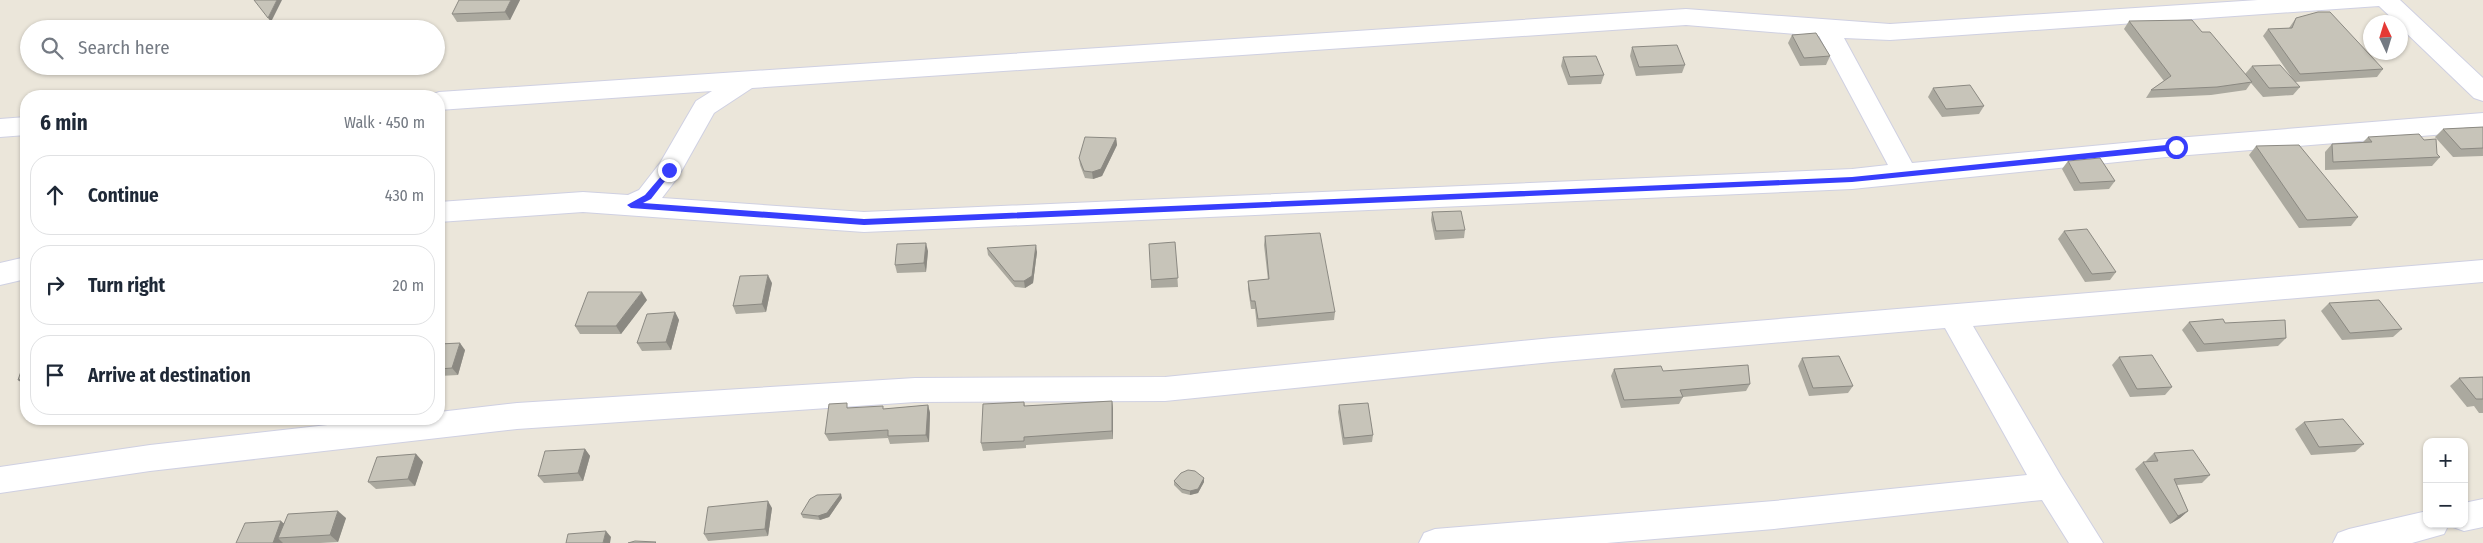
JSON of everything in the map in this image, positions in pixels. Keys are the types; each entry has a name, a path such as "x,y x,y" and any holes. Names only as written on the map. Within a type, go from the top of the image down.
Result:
{"street":[{"path":"445,101 1686,17 1827,29 1890,32 2373,0"},
{"path":"2386,0 2483,92"},
{"path":"1827,29 1905,173"},
{"path":"631,205 648,197 669,170 705,107 745,81"},
{"path":"445,212 582,202 864,222 1852,179 2176,147 2483,122"},
{"path":"0,128 20,126"},
{"path":"0,274 20,269"},
{"path":"445,424 517,416 915,390 1165,389 1552,350 2483,271"},
{"path":"1952,316 2050,486 2087,543"},
{"path":"0,480 150,458 438,425"},
{"path":"1435,543 1774,515 2050,486"},
{"path":"2468,516 2483,513"},
{"path":"2349,543 2423,526"}],"building":[{"path":"254,0 277,0 268,18"},
{"path":"459,0 511,0 505,12 452,14"},
{"path":"2318,12 2330,12 2363,47 2363,60 2375,60 2383,69 2300,74 2268,29 2292,28 2296,18"},
{"path":"2192,20 2202,32 2210,32 2252,82 2217,87 2151,90 2171,76 2129,21"},
{"path":"1816,33 1830,56 1804,58 1792,35"},
{"path":"1677,45 1685,65 1639,67 1632,47"},
{"path":"1596,56 1604,75 1570,77 1563,57"},
{"path":"2280,65 2300,87 2269,88 2252,66"},
{"path":"1970,85 1984,106 1946,109 1933,88"},
{"path":"2483,127 2483,148 2461,149 2443,129"},
{"path":"2419,134 2424,140 2436,139 2437,154 2440,157 2333,162 2332,144 2372,142 2368,137"},
{"path":"1085,137 1116,138 1101,169 1092,172 1084,171 1079,158"},
{"path":"2299,145 2358,217 2307,220 2256,146"},
{"path":"2100,158 2115,181 2080,183 2068,161"},
{"path":"1461,211 1465,230 1436,231 1432,212"},
{"path":"2087,229 2116,272 2092,274 2064,231"},
{"path":"1320,233 1335,312 1258,319 1255,301 1251,301 1248,281 1269,279 1265,236"},
{"path":"1175,242 1178,278 1151,280 1149,244"},
{"path":"926,243 924,263 895,265 897,244"},
{"path":"1036,245 1032,276 1024,281 1014,281 987,248"},
{"path":"768,275 762,304 733,306 740,276"},
{"path":"588,292 642,292 616,326 575,326"},
{"path":"2379,300 2402,329 2350,333 2329,303"},
{"path":"675,312 666,342 637,343 647,314"},
{"path":"2223,319 2225,323 2285,320 2286,338 2204,344 2189,322"},
{"path":"460,343 452,368 445,369 445,344"},
{"path":"2152,355 2172,387 2137,389 2119,357"},
{"path":"1839,356 1853,386 1813,388 1802,358"},
{"path":"1748,365 1750,384 1680,390 1683,397 1624,400 1614,369 1661,366 1663,371"},
{"path":"2483,377 2483,399 2476,399 2459,378"},
{"path":"1112,401 1112,431 1024,437 1024,441 981,443 983,404 1024,402 1024,406"},
{"path":"847,403 847,408 883,406 883,409 928,405 926,435 888,436 888,430 825,434 829,404"},
{"path":"1368,403 1373,435 1344,438 1339,405"},
{"path":"2343,419 2364,444 2319,447 2304,422"},
{"path":"585,449 578,473 538,476 545,451"},
{"path":"2193,450 2210,475 2174,479 2188,511 2178,516 2143,462 2158,461 2154,453"},
{"path":"416,454 408,479 368,482 377,457"},
{"path":"1188,470 1195,471 1204,478 1198,489 1190,491 1182,489 1174,481 1181,473"},
{"path":"841,494 827,513 818,516 801,514 810,499 817,495"},
{"path":"768,501 765,529 704,534 708,507"},
{"path":"338,511 330,535 278,538 288,514"},
{"path":"281,521 273,543 236,543 245,523"},
{"path":"606,531 603,543 566,543 568,534"},
{"path":"635,541 656,542 628,543"}],"route":[{"path":"669,170 648,197 631,205 864,222 1852,179 2176,147"}]}
